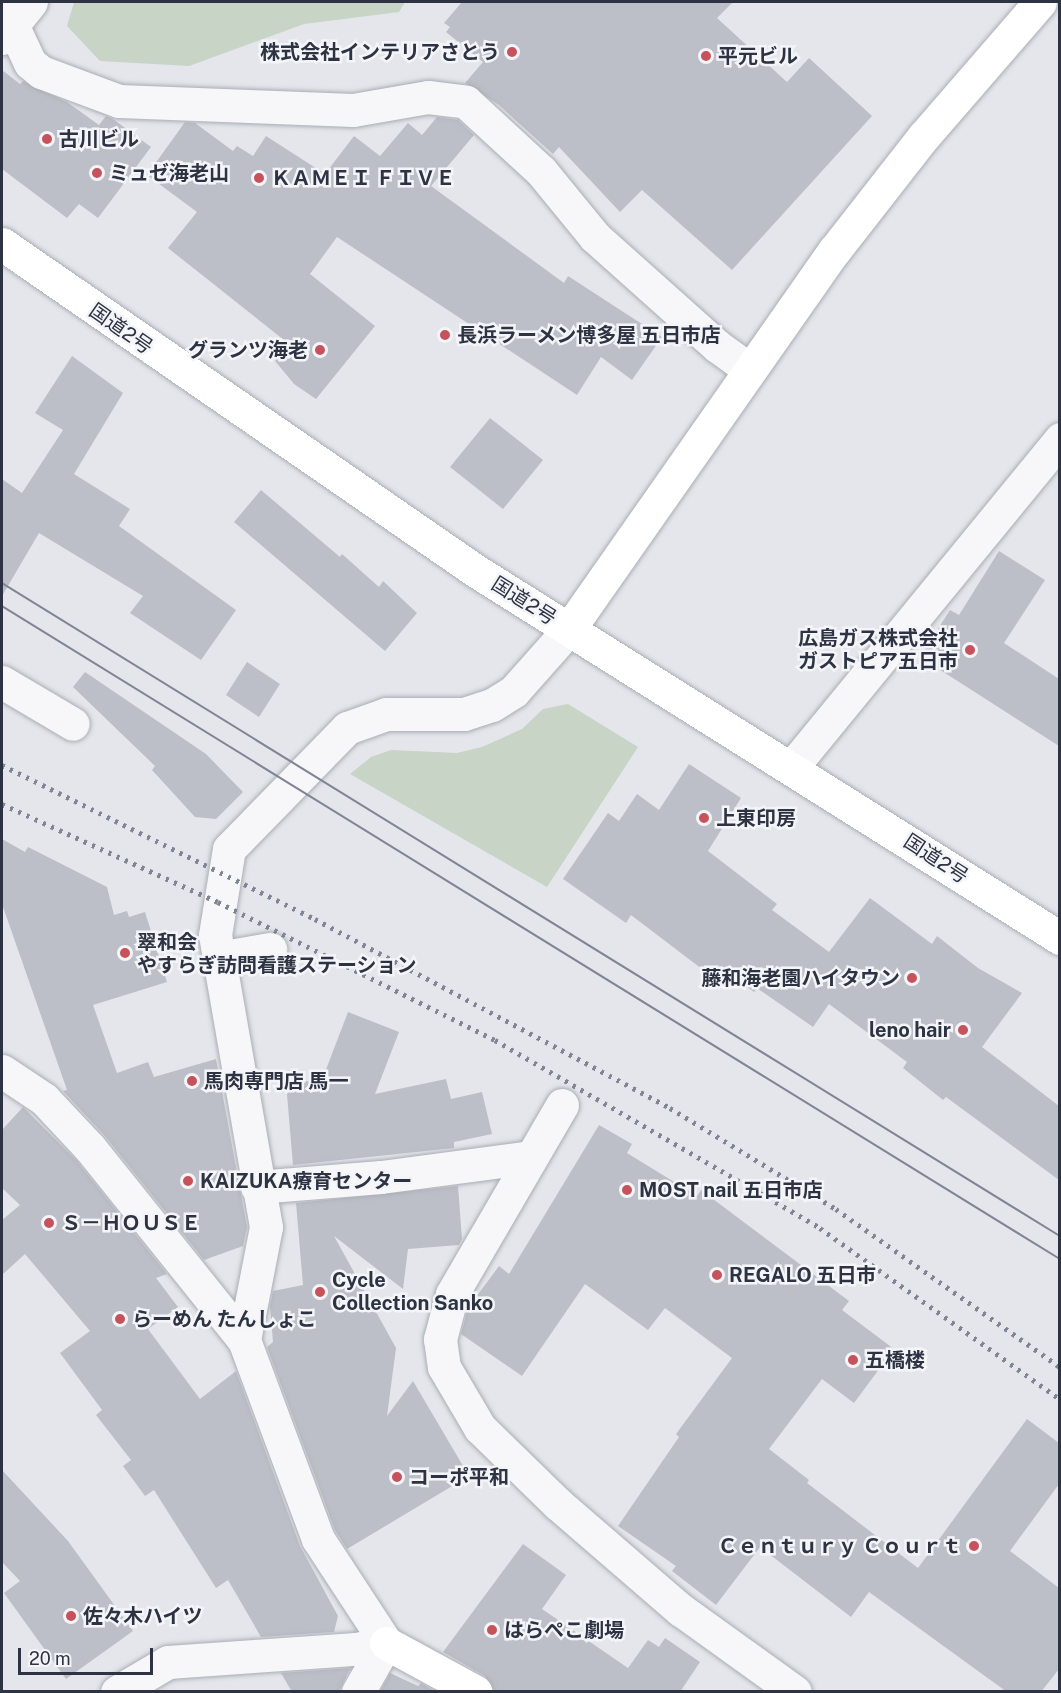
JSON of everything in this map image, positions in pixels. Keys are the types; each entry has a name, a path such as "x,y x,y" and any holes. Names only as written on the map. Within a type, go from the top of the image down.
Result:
{"main road":[{"path":"569,629 749,369 924,136 1040,2"},
{"name":"国道2号","path":"2,244 273,434 476,571 792,767 1059,938"},
{"path":"386,1643 476,1692"}],"street":[{"path":"31,2 4,23 30,63 41,72 119,101 353,110 428,97 466,102 541,171 595,237 717,346 749,369"},
{"path":"792,767 1059,439"},
{"path":"244,1340 266,1227 257,1187 253,1142 219,958 216,924 229,849 332,739 364,719 386,714 464,714 492,705 514,691 569,629"},
{"path":"2,682 74,724"},
{"path":"219,958 270,949"},
{"path":"2,1071 44,1099 68,1123 244,1340 318,1539 386,1643"},
{"path":"562,1105 452,1294 440,1339 441,1355 452,1383 480,1428 558,1504 681,1610 795,1692"},
{"path":"257,1187 381,1177 531,1157"},
{"path":"117,1692 168,1662 356,1650 386,1643"},
{"path":"358,1692 386,1643"}],"green space":[{"path":"74,2 405,2 399,12 304,24 189,66 100,61 67,26"},
{"path":"568,704 638,747 547,887 350,774 371,757 391,750 457,753 482,747 522,729 543,709"}],"building":[{"path":"462,2 733,2 717,18 787,82 809,58 872,116 732,270 642,190 620,212 559,147 553,154 499,105 465,83 483,62 446,32 450,27 444,23"},
{"path":"2,70 20,84 23,81 67,102 99,125 106,116 113,119 151,147 98,218 79,204 67,218 2,169"},
{"path":"437,117 458,120 474,135 431,186 564,283 568,276 662,337 632,380 601,357 577,395 337,237 310,274 375,326 316,399 294,384 275,361 289,344 168,248 197,212 147,175 185,122 195,123 233,151 237,146 253,156 266,136 325,174 354,136 380,156 408,123 422,135"},
{"path":"72,356 123,393 74,474 130,509 119,526 236,610 201,660 130,613 143,596 39,533 2,596 2,479 22,493 63,430 35,413"},
{"path":"490,418 543,460 503,509 450,467"},
{"path":"261,490 340,557 342,554 379,587 383,581 417,613 385,651 234,522"},
{"name":"広島ガス株式会社 ガストピア五日市","path":"999,551 1045,580 1004,643 1059,679 1059,746 920,657 950,610 959,615"},
{"path":"247,662 280,684 259,717 226,695"},
{"path":"85,672 206,754 243,792 216,819 195,817 152,770 155,766 73,687"},
{"path":"689,764 741,798 708,851 777,904 772,910 829,952 870,898 932,944 937,936 978,968 1022,993 982,1047 1059,1106 1059,1180 946,1097 943,1100 903,1068 907,1062 829,1004 813,1027 757,988 754,992 726,972 719,982 631,915 626,923 563,879 608,813 619,821 637,794 659,810"},
{"path":"2,839 25,852 28,847 107,887 114,915 127,911 129,917 145,912 167,982 93,1005 117,1073 148,1062 154,1077 216,1059 247,1227 243,1246 204,1260 105,1136 63,1091 67,1090 2,904"},
{"path":"348,1012 399,1032 375,1094 446,1079 451,1099 482,1092 492,1134 454,1142 454,1148 293,1165 286,1083 322,1080"},
{"path":"23,1107 76,1160 167,1274 156,1278 178,1307 148,1329 200,1399 236,1371 300,1546 338,1616 334,1632 261,1637 228,1580 216,1588 154,1490 145,1496 123,1466 131,1460 96,1415 102,1410 60,1353 90,1331 25,1254 2,1275 2,1220 20,1205 2,1188 2,1130"},
{"path":"599,1125 632,1144 627,1153 697,1196 701,1190 849,1301 842,1310 894,1349 854,1403 822,1379 769,1449 809,1480 807,1483 918,1568 1027,1419 1059,1443 1059,1484 1010,1551 1059,1588 1059,1669 1041,1692 1007,1692 869,1592 851,1617 760,1547 716,1605 672,1571 676,1566 618,1526 679,1437 676,1434 732,1358 665,1308 648,1330 585,1284 522,1376 461,1334 468,1308 499,1266 509,1274"},
{"path":"458,1186 462,1239 459,1245 408,1249 403,1289 334,1236 396,1348 387,1416 413,1381 469,1476 347,1549 335,1530 267,1347 273,1342 270,1306 273,1291 303,1285 296,1203"},
{"name":"佐々木ハイツ","path":"2,1470 68,1541 133,1631 66,1679 4,1593 20,1581 2,1562"},
{"path":"523,1544 566,1575 542,1609 628,1668 648,1640 659,1647 665,1638 700,1662 680,1692 495,1692 485,1676 443,1652"},
{"path":"350,1668 339,1692 292,1692 281,1673"},
{"path":"390,1673 418,1686 421,1683 436,1692 380,1692"}],"tram line":[{"path":"2,583 1060,1236"},
{"path":"2,606 1060,1259"}],"railway":[{"path":"2,765 315,919 670,1108 836,1209 1060,1367"},
{"path":"2,804 218,902 495,1040 820,1228 1060,1399"}],"place":[{"name":"株式会社インテリアさとう","path":"512,52"},
{"name":"平元ビル","path":"706,56"},
{"name":"古川ビル","path":"47,139"},
{"name":"ミュゼ海老山","path":"97,173"},
{"name":"ＫＡＭＥＩ ＦＩＶＥ","path":"259,178"},
{"name":"長浜ラーメン博多屋 五日市店","path":"445,335"},
{"name":"グランツ海老","path":"320,350"},
{"name":"広島ガス株式会社 ガストピア五日市","path":"970,650"},
{"name":"上東印房","path":"704,818"},
{"name":"翠和会 やすらぎ訪問看護ステーション","path":"125,953"},
{"name":"藤和海老園ハイタウン","path":"912,978"},
{"name":"leno hair","path":"963,1030"},
{"name":"馬肉専門店 馬一","path":"192,1081"},
{"name":"KAIZUKA療育センター","path":"188,1181"},
{"name":"MOST nail 五日市店","path":"627,1190"},
{"name":"Ｓ－ＨＯＵＳＥ","path":"49,1223"},
{"name":"REGALO 五日市","path":"717,1275"},
{"name":"Cycle Collection Sanko","path":"320,1292"},
{"name":"らーめん たんしょこ","path":"120,1319"},
{"name":"五橋楼","path":"853,1360"},
{"name":"コーポ平和","path":"397,1477"},
{"name":"Ｃｅｎｔｕｒｙ Ｃｏｕｒｔ","path":"974,1546"},
{"name":"佐々木ハイツ","path":"71,1616"},
{"name":"はらぺこ劇場","path":"492,1630"}]}
